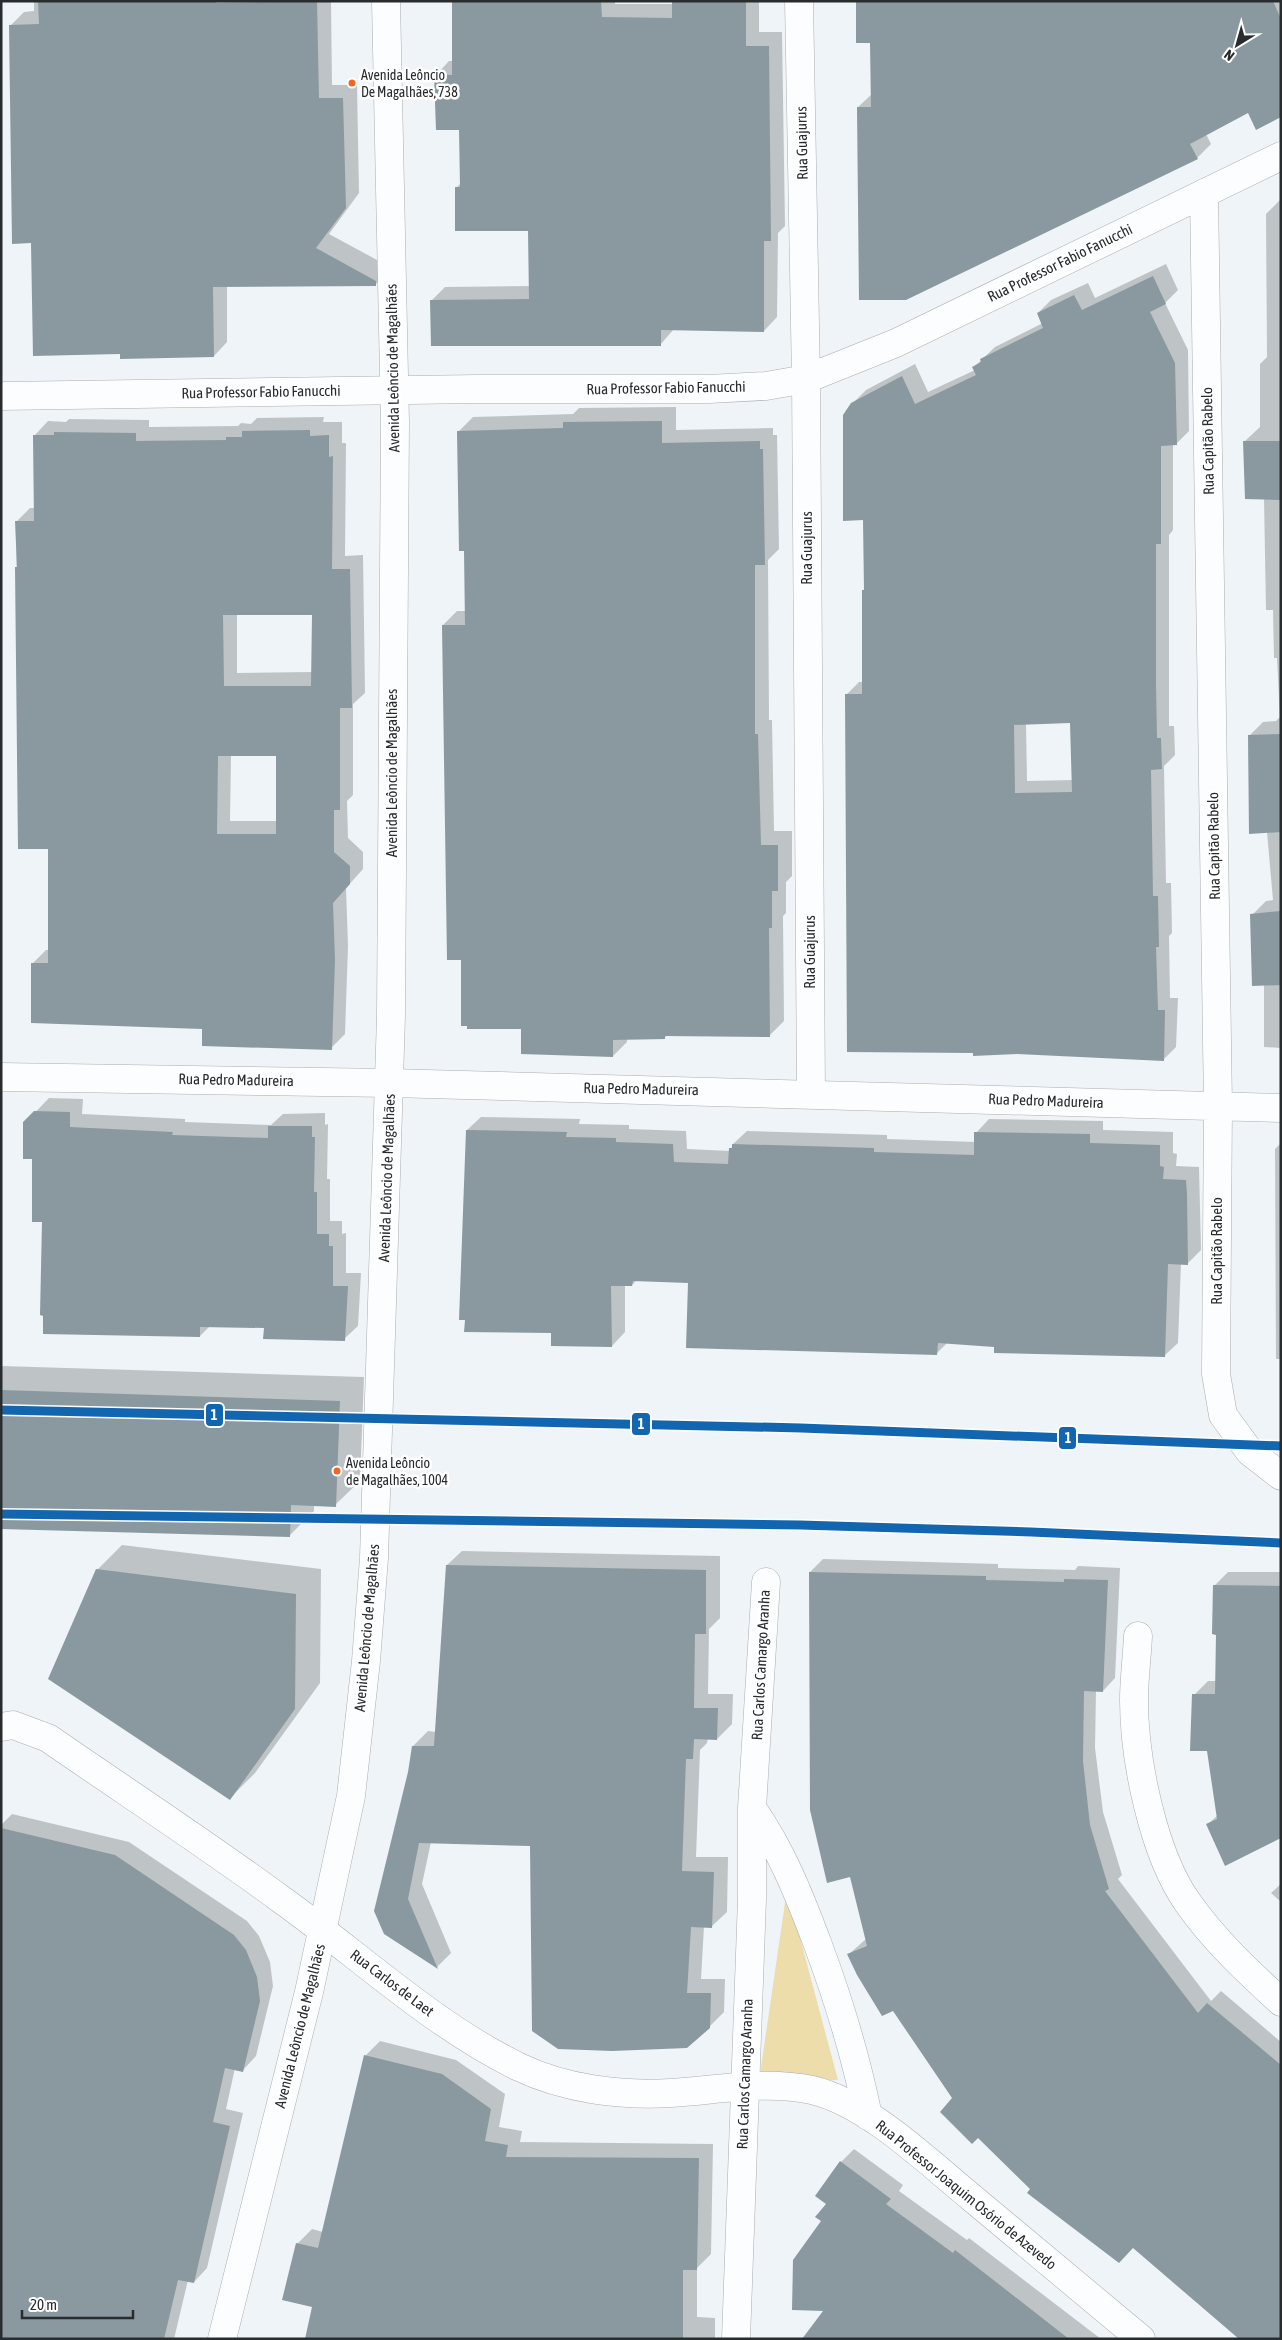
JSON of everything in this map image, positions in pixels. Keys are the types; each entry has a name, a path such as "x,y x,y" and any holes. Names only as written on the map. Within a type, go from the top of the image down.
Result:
{"street":[{"name":"Avenida Leôncio de Magalhães","path":"222,2339 323,1931 351,1796 366,1661 374,1558 390,1083 394,391 386,1"},
{"name":"Rua Guajurus","path":"799,1 806,379 811,1094"},
{"name":"Rua Professor Fabio Fanucchi","path":"1,396 477,389 709,389 766,386 806,379 896,343 1281,156"},
{"name":"Rua Capitão Rabelo","path":"1204,193 1218,1106 1216,1374 1224,1415 1250,1452 1281,1476"},
{"name":"Rua Pedro Madureira","path":"1,1077 390,1083 1281,1108"},
{"name":"Rua Carlos Camargo Aranha","path":"736,2339 752,1899 752,1808 766,1582"},
{"path":"1138,1636 1134,1700 1141,1773 1158,1845 1187,1902 1237,1962 1281,2002"},
{"name":"Rua Carlos de Laet","path":"1,1727 13,1725 48,1738 274,1894 426,2009 465,2036 521,2068 570,2085 622,2093 669,2093 744,2085"},
{"path":"752,1808 769,1832 802,1902 840,2005 860,2078 868,2116"},
{"name":"Rua Professor Joaquim Osório de Azevedo","path":"744,2085 782,2086 813,2091 842,2102 868,2116 910,2147 1141,2339"}],"shaded area":[{"path":"787,1889 838,2080 759,2081"}],"building":[{"path":"38,1 216,1 216,3 317,1 319,98 343,98 346,208 316,248 376,281 376,286 213,287 214,357 120,359 120,354 33,356 31,243 12,244 9,25 39,24"},
{"path":"452,1 601,1 602,17 672,18 672,1 746,1 746,46 769,46 771,241 764,241 764,332 661,330 661,346 431,346 430,300 529,299 528,231 455,231 455,187 460,187 459,130 436,130 434,74 452,75"},
{"path":"856,1 1273,1 1281,19 1281,117 1256,130 1248,113 1190,144 1198,159 906,300 859,300 857,107 871,107 870,43 856,43"},
{"path":"1153,276 1166,304 1150,312 1175,363 1177,445 1161,446 1161,544 1156,544 1157,738 1161,738 1162,769 1151,770 1153,896 1158,896 1159,947 1156,947 1158,1010 1165,1010 1164,1061 1017,1054 973,1056 973,1053 847,1052 845,694 862,694 862,590 864,590 863,520 843,521 843,415 851,403 902,376 915,404 976,375 972,367 981,362 980,359 1043,328 1037,313 1074,295 1082,310","holes":["1070,723 1072,792 1015,793 1014,725"]},
{"path":"662,421 662,443 760,441 760,449 763,449 765,565 755,565 755,734 758,734 761,845 778,845 778,891 772,891 772,928 769,928 770,1037 665,1036 665,1039 613,1040 613,1057 521,1054 521,1029 467,1029 467,1026 461,1026 461,960 447,960 442,625 465,625 464,551 459,551 457,431 563,428 563,422"},
{"path":"310,430 310,436 329,435 329,457 333,456 332,569 350,569 352,708 340,708 340,810 334,810 334,852 350,866 350,884 333,903 335,960 332,1050 202,1046 202,1029 31,1023 31,963 48,963 48,849 18,849 15,567 17,567 15,521 34,521 33,435 54,435 54,432 136,433 136,441 226,440 226,437 242,437 242,431","holes":["223,615 312,615 311,686 224,686","218,756 276,756 276,834 217,834"]},
{"path":"1243,441 1281,441 1281,500 1245,499"},
{"path":"1281,734 1281,832 1249,834 1248,735"},
{"path":"1281,911 1281,985 1252,986 1250,914"},
{"path":"34,1111 70,1112 70,1127 173,1132 172,1135 268,1138 268,1126 312,1126 312,1137 315,1137 314,1192 317,1192 317,1234 329,1234 329,1246 333,1246 333,1286 348,1286 345,1341 263,1339 264,1328 200,1327 200,1337 43,1334 43,1316 40,1315 42,1222 32,1222 32,1159 23,1159 23,1122"},
{"path":"466,1130 567,1132 566,1137 616,1138 616,1142 673,1144 674,1162 728,1164 729,1148 732,1148 732,1144 874,1148 874,1152 974,1155 974,1132 1090,1134 1090,1143 1160,1145 1160,1166 1164,1167 1163,1179 1186,1180 1187,1194 1188,1265 1168,1264 1165,1357 994,1353 994,1347 938,1343 937,1355 686,1348 688,1283 633,1281 632,1286 611,1286 612,1347 551,1346 551,1333 464,1332 465,1320 459,1320"},
{"path":"1,1390 340,1401 336,1507 291,1505 290,1537 1,1529"},
{"path":"446,1565 706,1570 706,1634 695,1634 694,1708 718,1708 717,1740 694,1739 693,1759 686,1759 682,1871 714,1872 712,1928 691,1927 687,1993 711,1993 710,2028 687,2048 612,2051 558,2049 532,2031 530,1846 419,1843 408,1899 438,1969 384,1934 374,1911 408,1772 412,1746 434,1746"},
{"path":"96,1569 296,1594 295,1709 230,1800 48,1679"},
{"path":"809,1572 986,1576 986,1580 1064,1582 1064,1579 1108,1580 1103,1692 1084,1691 1083,1761 1090,1825 1109,1889 1105,1891 1198,2013 1207,2003 1281,2065 1281,2339 1239,2339 1133,2248 1119,2263 1027,2193 1030,2189 978,2138 972,2144 940,2112 952,2098 893,2011 882,2016 857,1975 847,1954 867,1946 850,1877 827,1883 810,1810"},
{"path":"1213,1585 1281,1586 1281,1838 1225,1866 1206,1824 1217,1819 1207,1751 1190,1751 1192,1694 1215,1694 1216,1635 1212,1634"},
{"path":"1,1828 115,1855 234,1935 246,1950 257,1977 260,2001 243,2072 225,2068 213,2122 230,2126 194,2283 178,2280 164,2339 1,2339"},
{"path":"364,2055 442,2074 491,2109 485,2141 508,2145 506,2157 699,2158 697,2270 683,2270 683,2339 305,2339 312,2307 282,2300 296,2243 318,2248"},
{"path":"840,2161 891,2199 886,2204 953,2253 955,2250 1069,2339 802,2339 823,2311 792,2310 793,2260 821,2221 815,2217 826,2204 815,2196"}],"transit line":[{"name":"1","path":"1,1410 801,1428 1281,1446"},
{"name":"1","path":"1,1514 800,1525 1031,1532 1281,1543"}],"place":[{"name":"Avenida Leôncio De Magalhães, 738","path":"352,83"},
{"name":"Avenida Leôncio de Magalhães, 1004","path":"337,1471"}]}
